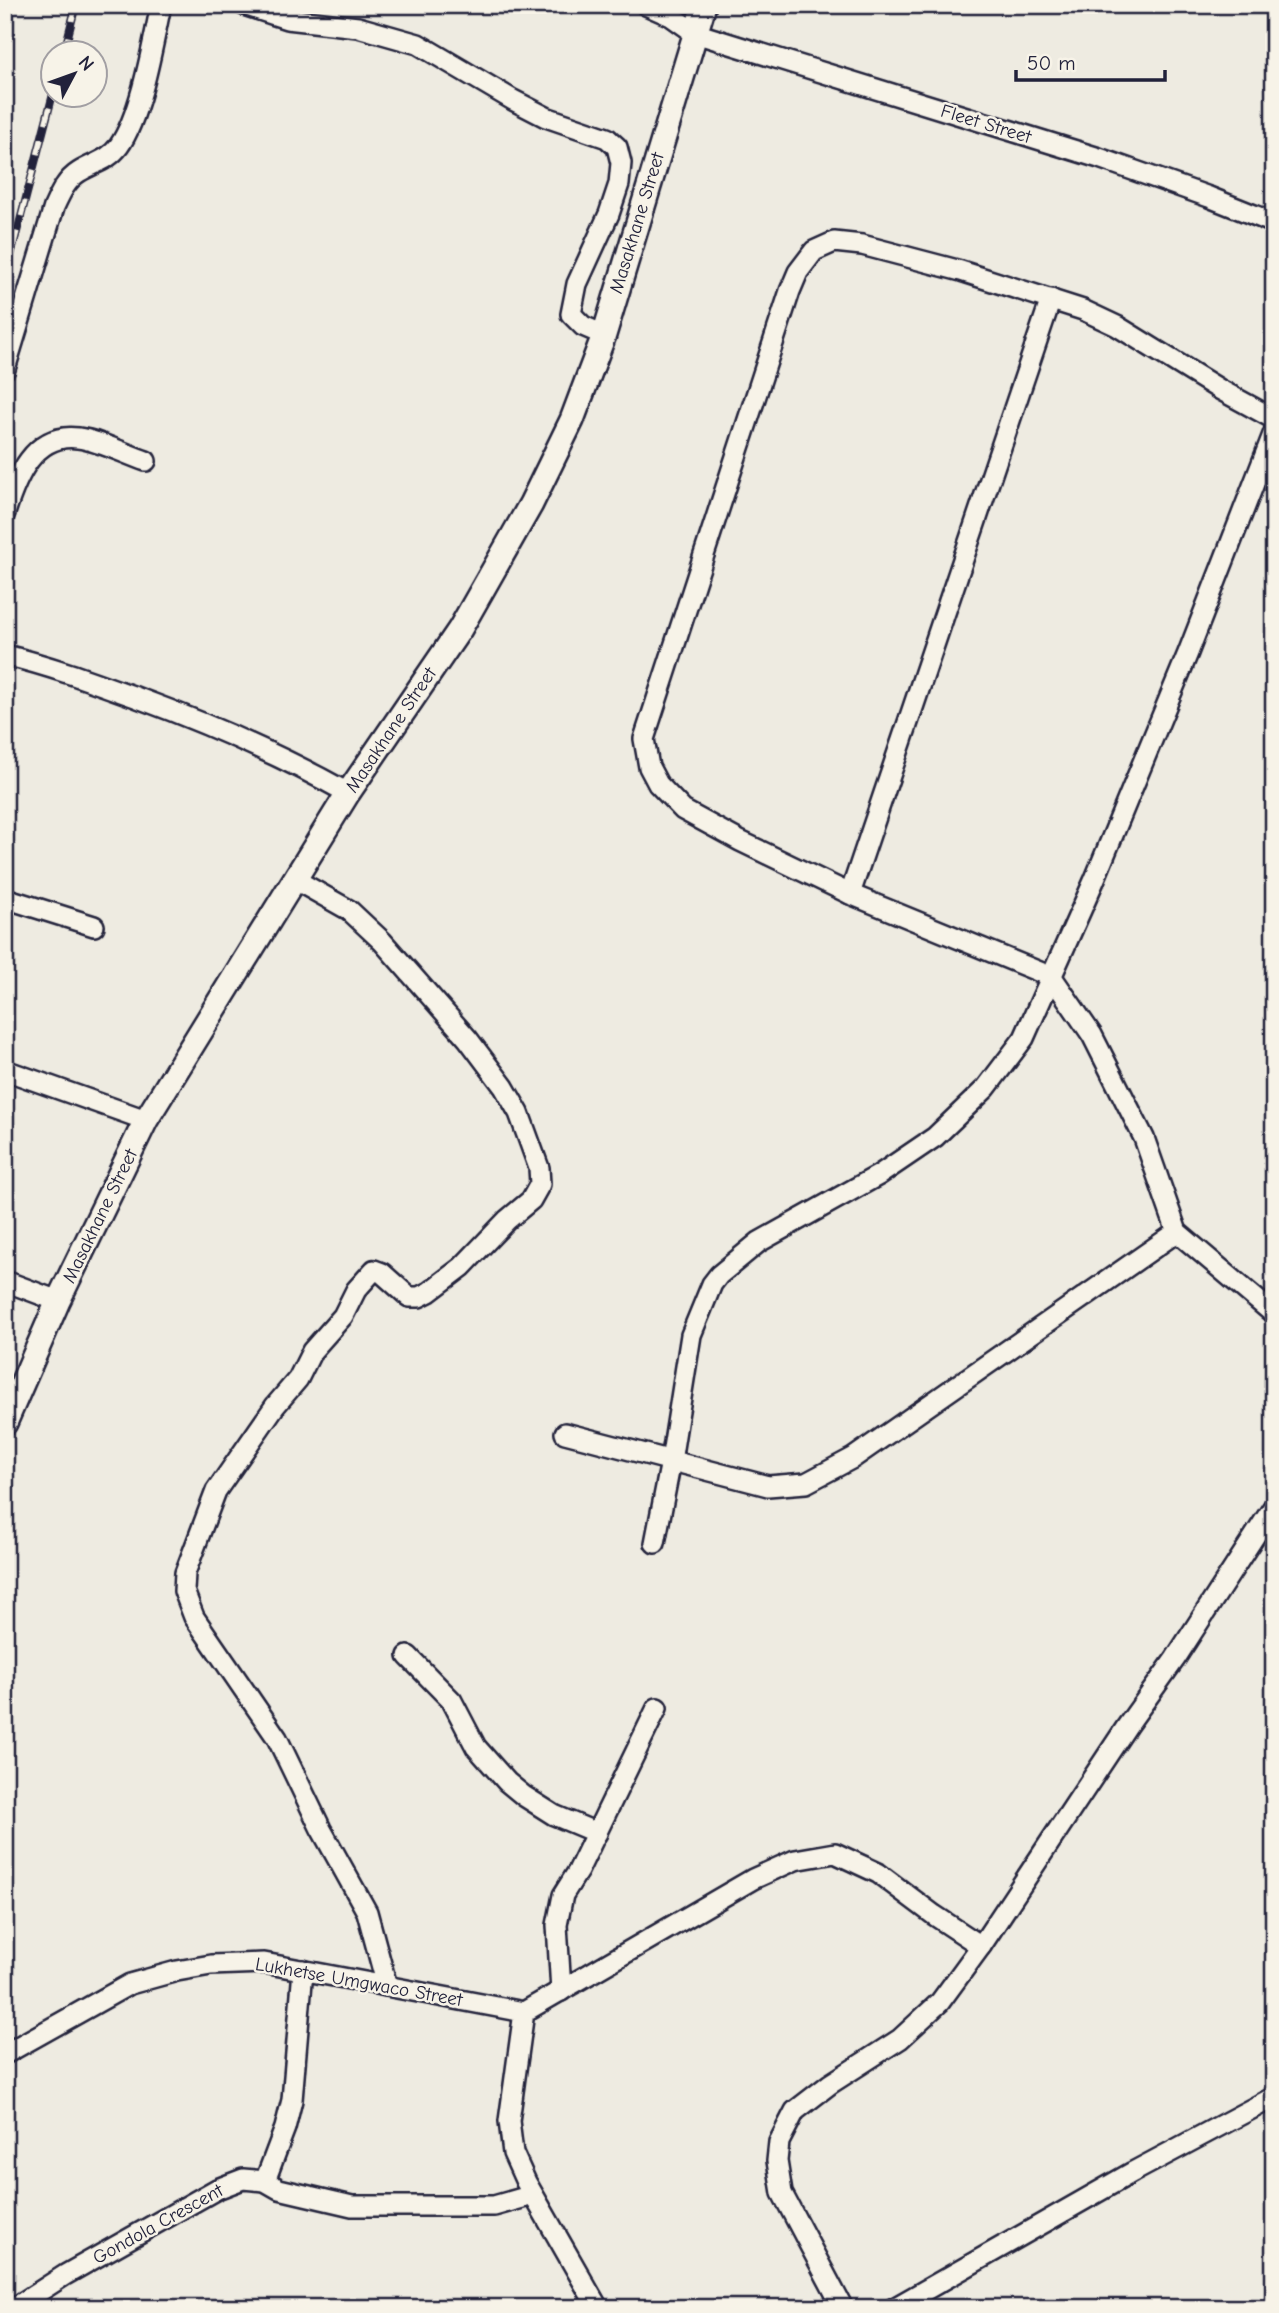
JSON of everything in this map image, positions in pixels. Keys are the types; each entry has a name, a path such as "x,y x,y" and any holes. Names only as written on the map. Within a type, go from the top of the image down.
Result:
{"street":[{"path":"5,369 54,207 65,184 78,172 107,160 120,145 134,113 161,5"},
{"path":"244,5 287,19 358,27 418,44 513,100 546,117 607,138 617,147 621,163 620,184 577,284 572,314 583,327 604,335"},
{"name":"Fleet Street","path":"646,5 671,16 695,33 1099,158 1274,223"},
{"name":"Masakhane Street","path":"5,1423 58,1301 146,1120 348,793 460,629 531,504 572,419 604,335 704,5"},
{"path":"1274,419 1117,326 1051,299 961,271 862,245 834,242 814,251 798,272 790,292 644,740 649,767 658,784 683,810 850,894 1052,977 1092,1035 1144,1138 1177,1232 1274,1314"},
{"path":"850,894 1051,299"},
{"path":"655,1544 691,1335 712,1284 759,1242 879,1175 935,1137 986,1088 1024,1038 1188,653 1274,432"},
{"path":"5,513 20,473 46,443 61,438 80,438 146,461"},
{"path":"5,655 82,677 204,722 267,750 348,793"},
{"path":"294,879 349,910 382,940 468,1039 504,1087 519,1113 539,1168 540,1184 531,1200 507,1220 462,1267 429,1292 419,1297 409,1297 382,1273 374,1270 356,1290 343,1315 312,1351 298,1379 275,1406 216,1491 185,1573 184,1591 194,1617 277,1738 321,1829 367,1912 387,1986"},
{"path":"5,898 94,926"},
{"path":"5,1069 146,1120"},
{"path":"565,1433 768,1486 806,1483 853,1458 1177,1232"},
{"path":"5,1281 58,1301"},
{"path":"838,2306 782,2193 777,2161 779,2142 795,2111 830,2084 900,2039 940,2001 981,1946 1175,1659 1274,1506"},
{"path":"408,1656 452,1701 476,1747 507,1782 554,1815 597,1833"},
{"path":"561,1991 557,1925 564,1895 657,1708"},
{"path":"598,2308 533,2195 513,2153 509,2121 523,2012 753,1879 795,1860 835,1853 878,1873 981,1946"},
{"name":"Lukhetse Umgwaco Street","path":"5,2054 130,1984 211,1965 264,1962 523,2012"},
{"path":"303,1970 292,2100 285,2128 265,2181 279,2189 352,2206 494,2206 533,2195"},
{"path":"894,2308 1133,2172 1274,2098"},
{"name":"Gondola Crescent","path":"15,2308 65,2275 217,2189 243,2179 265,2181"}],"railway":[{"path":"68,38 76,5"},
{"path":"5,278 49,108"}]}
